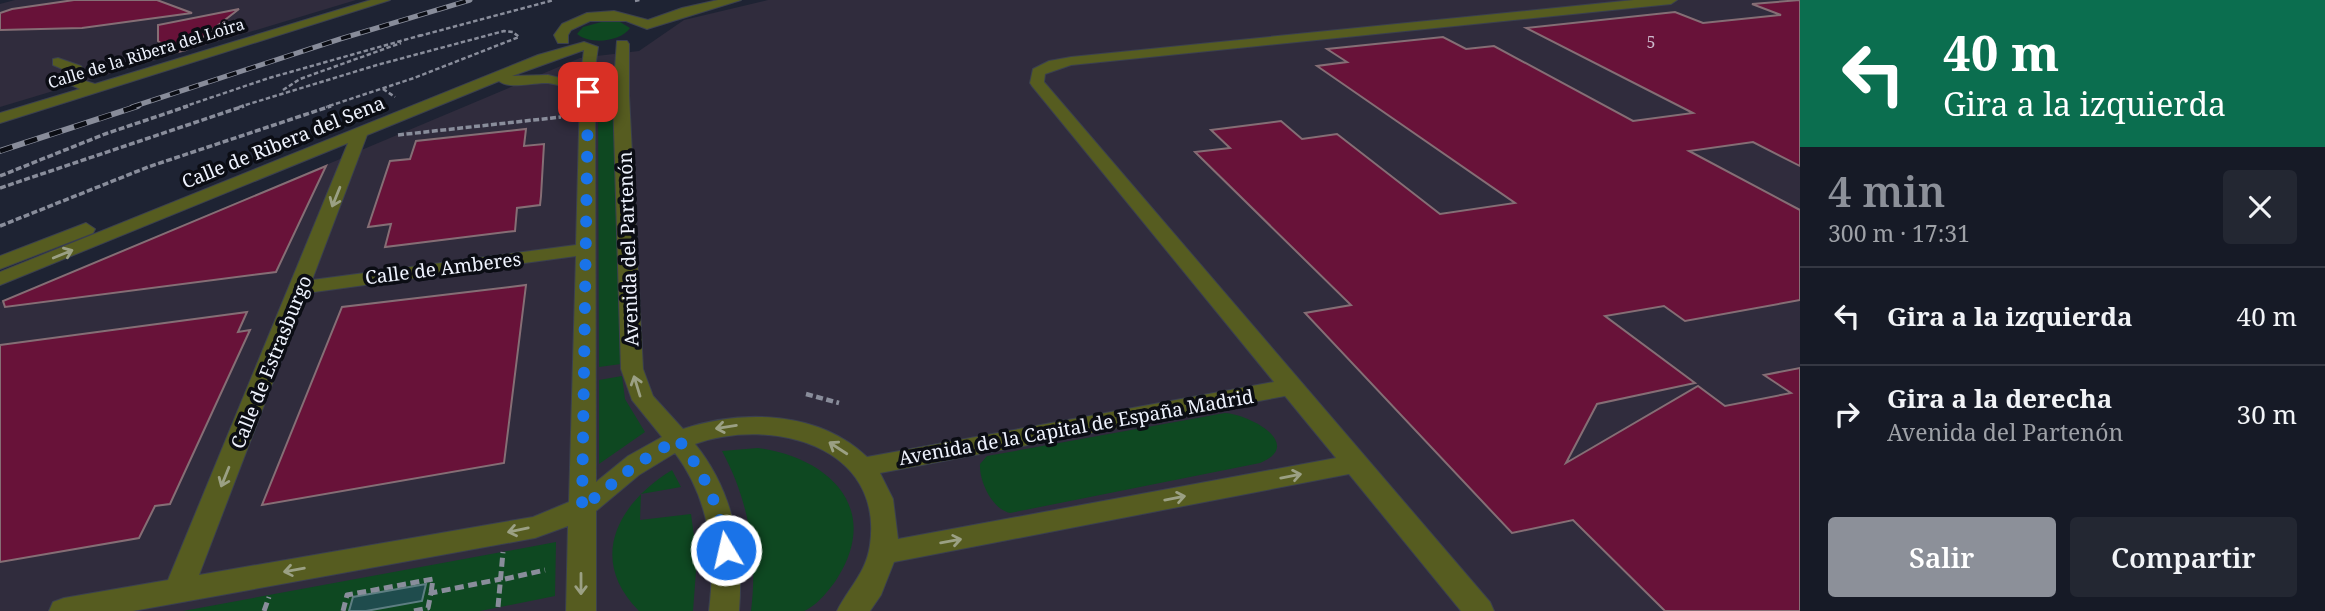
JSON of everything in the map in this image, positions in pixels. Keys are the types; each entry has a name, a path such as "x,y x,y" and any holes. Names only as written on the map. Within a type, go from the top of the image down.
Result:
{"street":[{"name":"Calle de la Ribera del Loira","path":"0,118 384,0"},
{"path":"584,19 601,0"},
{"path":"699,0 584,19 562,30 563,40 587,47 636,36 686,12 735,0"},
{"path":"1479,611 1037,83 1038,72 1054,64 1071,61 1671,0"},
{"path":"624,11 641,19 636,36"},
{"name":"Avenida del Partenón","path":"636,36 621,95 632,369 637,391 645,406 678,439 706,478 720,515 727,564 724,611"},
{"name":"Calle de Ribera del Sena","path":"0,263 563,40"},
{"name":"Avenida del Partenón","path":"581,611 587,249 587,47"},
{"name":"Calle de Ribera del Sena","path":"0,279 543,58 587,47"},
{"path":"58,62 76,69 68,80 93,88"},
{"path":"480,85 539,78 576,85 588,92"},
{"name":"Calle de Estrasburgo","path":"179,590 360,133"},
{"name":"Calle de Amberes","path":"300,288 587,249"},
{"name":"Avenida de la Capital de España Madrid","path":"862,467 1290,387"},
{"path":"64,611 534,527 582,508 638,463 678,439 719,428 768,424 799,430 827,440 862,467 878,491 886,520 884,553 868,594 852,611"},
{"path":"884,553 1354,464"}],"path":[{"path":"0,176 105,134 269,78 554,0"},
{"path":"0,188 273,96 427,50 504,31 513,32 519,37 382,89 148,167 0,226"},
{"path":"273,96 300,79 362,60 422,35"},
{"path":"382,89 395,97"},
{"path":"385,136 561,117"},
{"path":"806,394 839,403"},
{"path":"498,607 503,579 503,551"},
{"path":"431,593 545,570"},
{"path":"342,611 347,595 433,579 428,608 414,611"},
{"path":"264,611 270,593"}],"shaded area":[{"path":"15,0 356,0 0,107 0,4"},
{"path":"768,0 1800,0 1800,611 0,611 0,302 580,58 639,51 684,20"},
{"path":"426,584 422,601 366,611 349,611 353,597"}],"green space":[{"path":"605,21 620,22 630,28 612,39 597,41 577,34 583,27"},
{"path":"612,68 621,364 599,367 598,69"},
{"path":"622,376 625,399 645,432 599,464 599,380"},
{"path":"1225,413 1248,419 1269,432 1277,448 1272,456 1260,463 1010,513 992,500 980,471 980,464 987,456"},
{"path":"758,448 783,453 825,474 840,489 850,507 854,528 850,551 832,586 819,601 804,611 751,611 753,569 749,529 739,489 722,451"},
{"path":"672,470 681,487 642,494"},
{"path":"641,495 640,520 691,514 697,558 693,611 639,611 623,591 615,572 612,552 624,515"},
{"path":"556,542 555,596 480,611 183,611"}],"building":[{"path":"74,0 157,0 192,13 82,28 0,30 0,13"},
{"path":"1800,0 1800,166 1753,142 1689,151 1800,210 1800,300 1685,321 1664,306 1605,316 1695,383 1597,404 1566,463 1698,386 1725,406 1791,393 1764,375 1800,368 1800,611 1665,611 1573,520 1512,533 1305,313 1351,305 1195,152 1230,148 1211,130 1281,121 1302,139 1337,134 1440,214 1515,203 1317,66 1347,62 1327,49 1443,37 1466,49 1494,46 1633,121 1693,113 1526,28 1675,12 1703,23 1781,15 1752,4"},
{"path":"239,9 186,50 174,53 158,41 158,25"},
{"path":"526,129 524,146 544,144 541,196 540,205 517,208 515,231 385,247 391,224 368,227 390,161 410,159 416,141"},
{"path":"326,166 276,272 5,307 3,301"},
{"path":"526,285 504,463 262,505 342,307"},
{"path":"247,312 238,332 250,330 170,504 155,506 139,538 0,562 0,345"}],"railway":[{"path":"132,107 470,0"},
{"path":"0,151 138,106"}],"route":[{"path":"588,92 582,508 638,463 678,439 706,478 720,515 726,550"}]}
